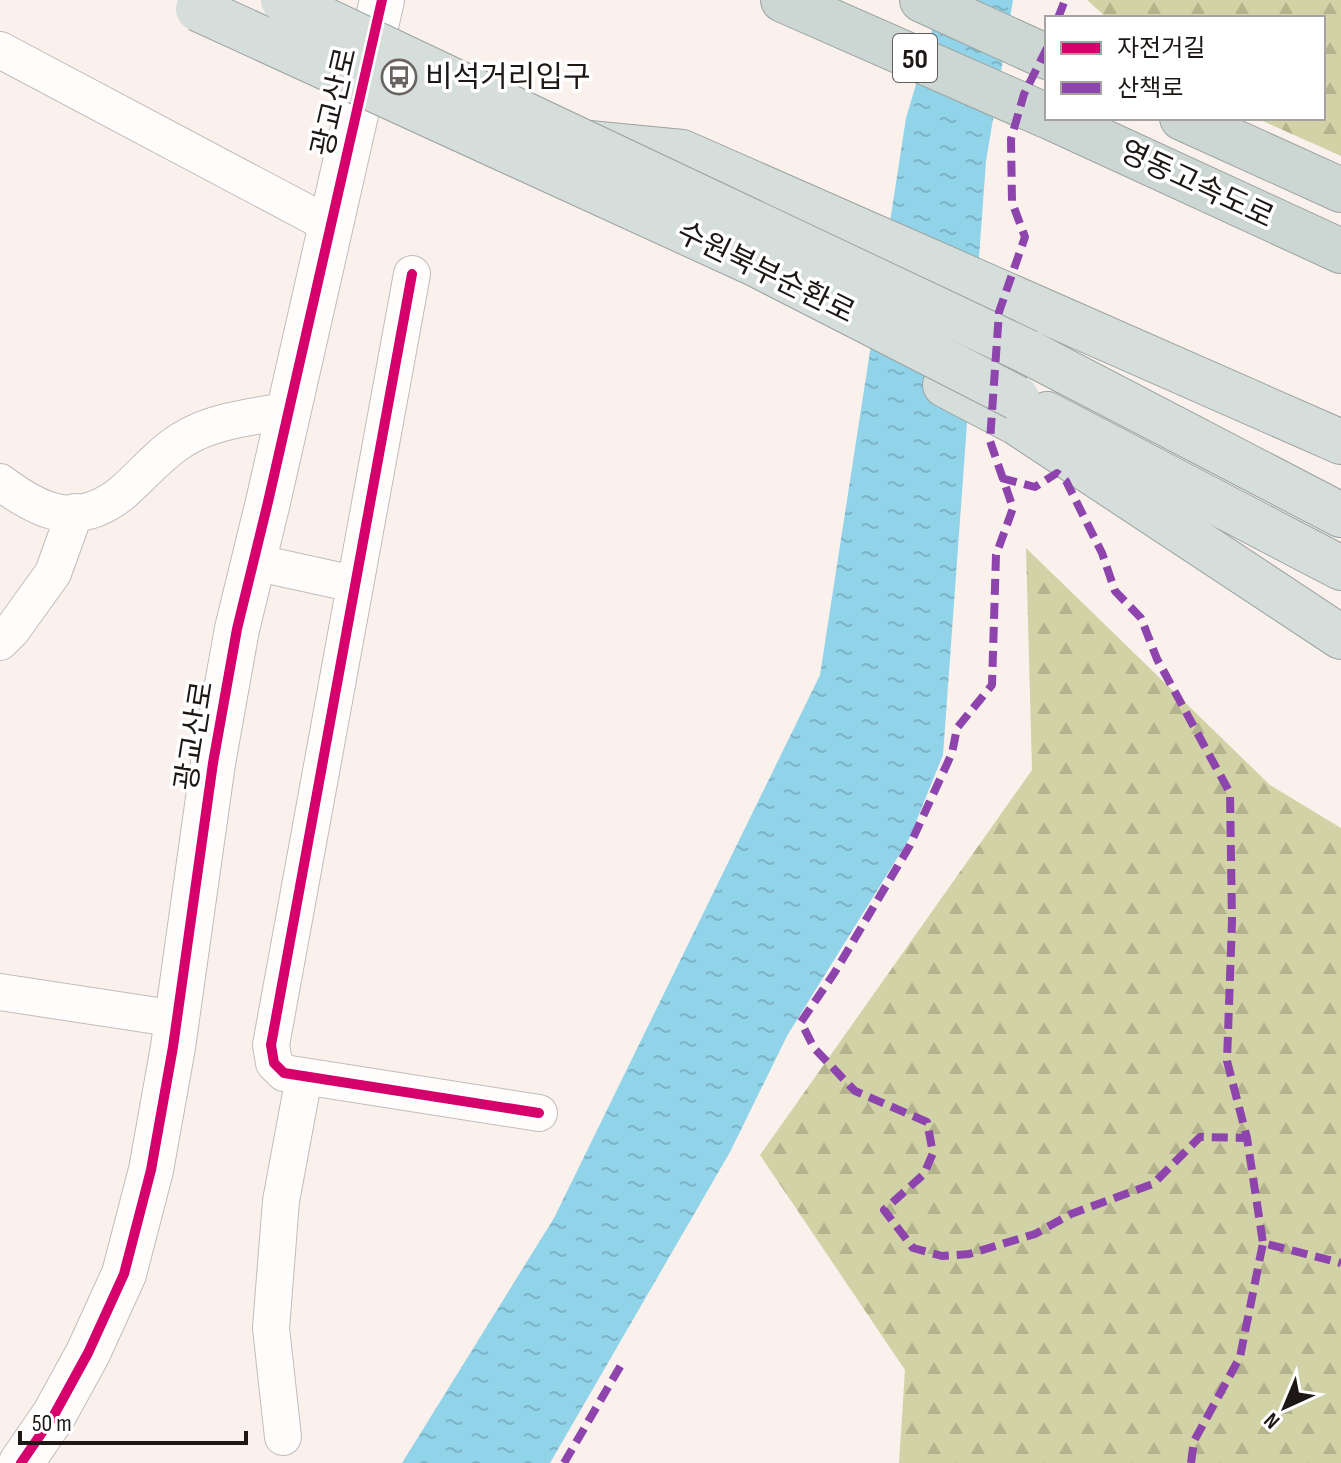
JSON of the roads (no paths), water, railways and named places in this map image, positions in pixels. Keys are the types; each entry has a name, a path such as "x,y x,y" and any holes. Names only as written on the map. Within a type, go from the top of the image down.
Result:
{"highway":[{"name":"수원북부순환로","path":"283,0 1028,352 1341,515"},
{"name":"영동고속도로","path":"783,0 1045,115"},
{"name":"50","path":"922,0 1045,56"},
{"name":"수원북부순환로","path":"188,4 755,264 1017,410 1341,568"},
{"name":"영동고속도로","path":"1186,120 1341,190"},
{"name":"영동고속도로","path":"1062,122 1341,251"},
{"path":"586,143 682,152 1341,442"},
{"path":"1017,410 1341,637"}],"street":[{"name":"광교산로","path":"21,1463 75,1378 124,1274 151,1170 177,1019 213,763 237,629 382,0"},
{"path":"0,50 330,225"},
{"path":"412,274 271,1045 274,1063 284,1073 539,1113"},
{"path":"0,482 28,503 62,514 91,511 120,494 183,438 237,418 288,411"},
{"path":"0,642 53,573 75,512"},
{"path":"254,562 354,584"},
{"path":"0,992 177,1019"},
{"path":"283,1437 271,1328 281,1201 304,1077"}],"water":[{"path":"941,0 1013,0 986,161 943,755 909,839 787,1036 730,1152 550,1463 402,1463 554,1218 820,675 906,118"}],"place":[{"name":"비석거리입구","path":"399,77"}]}
